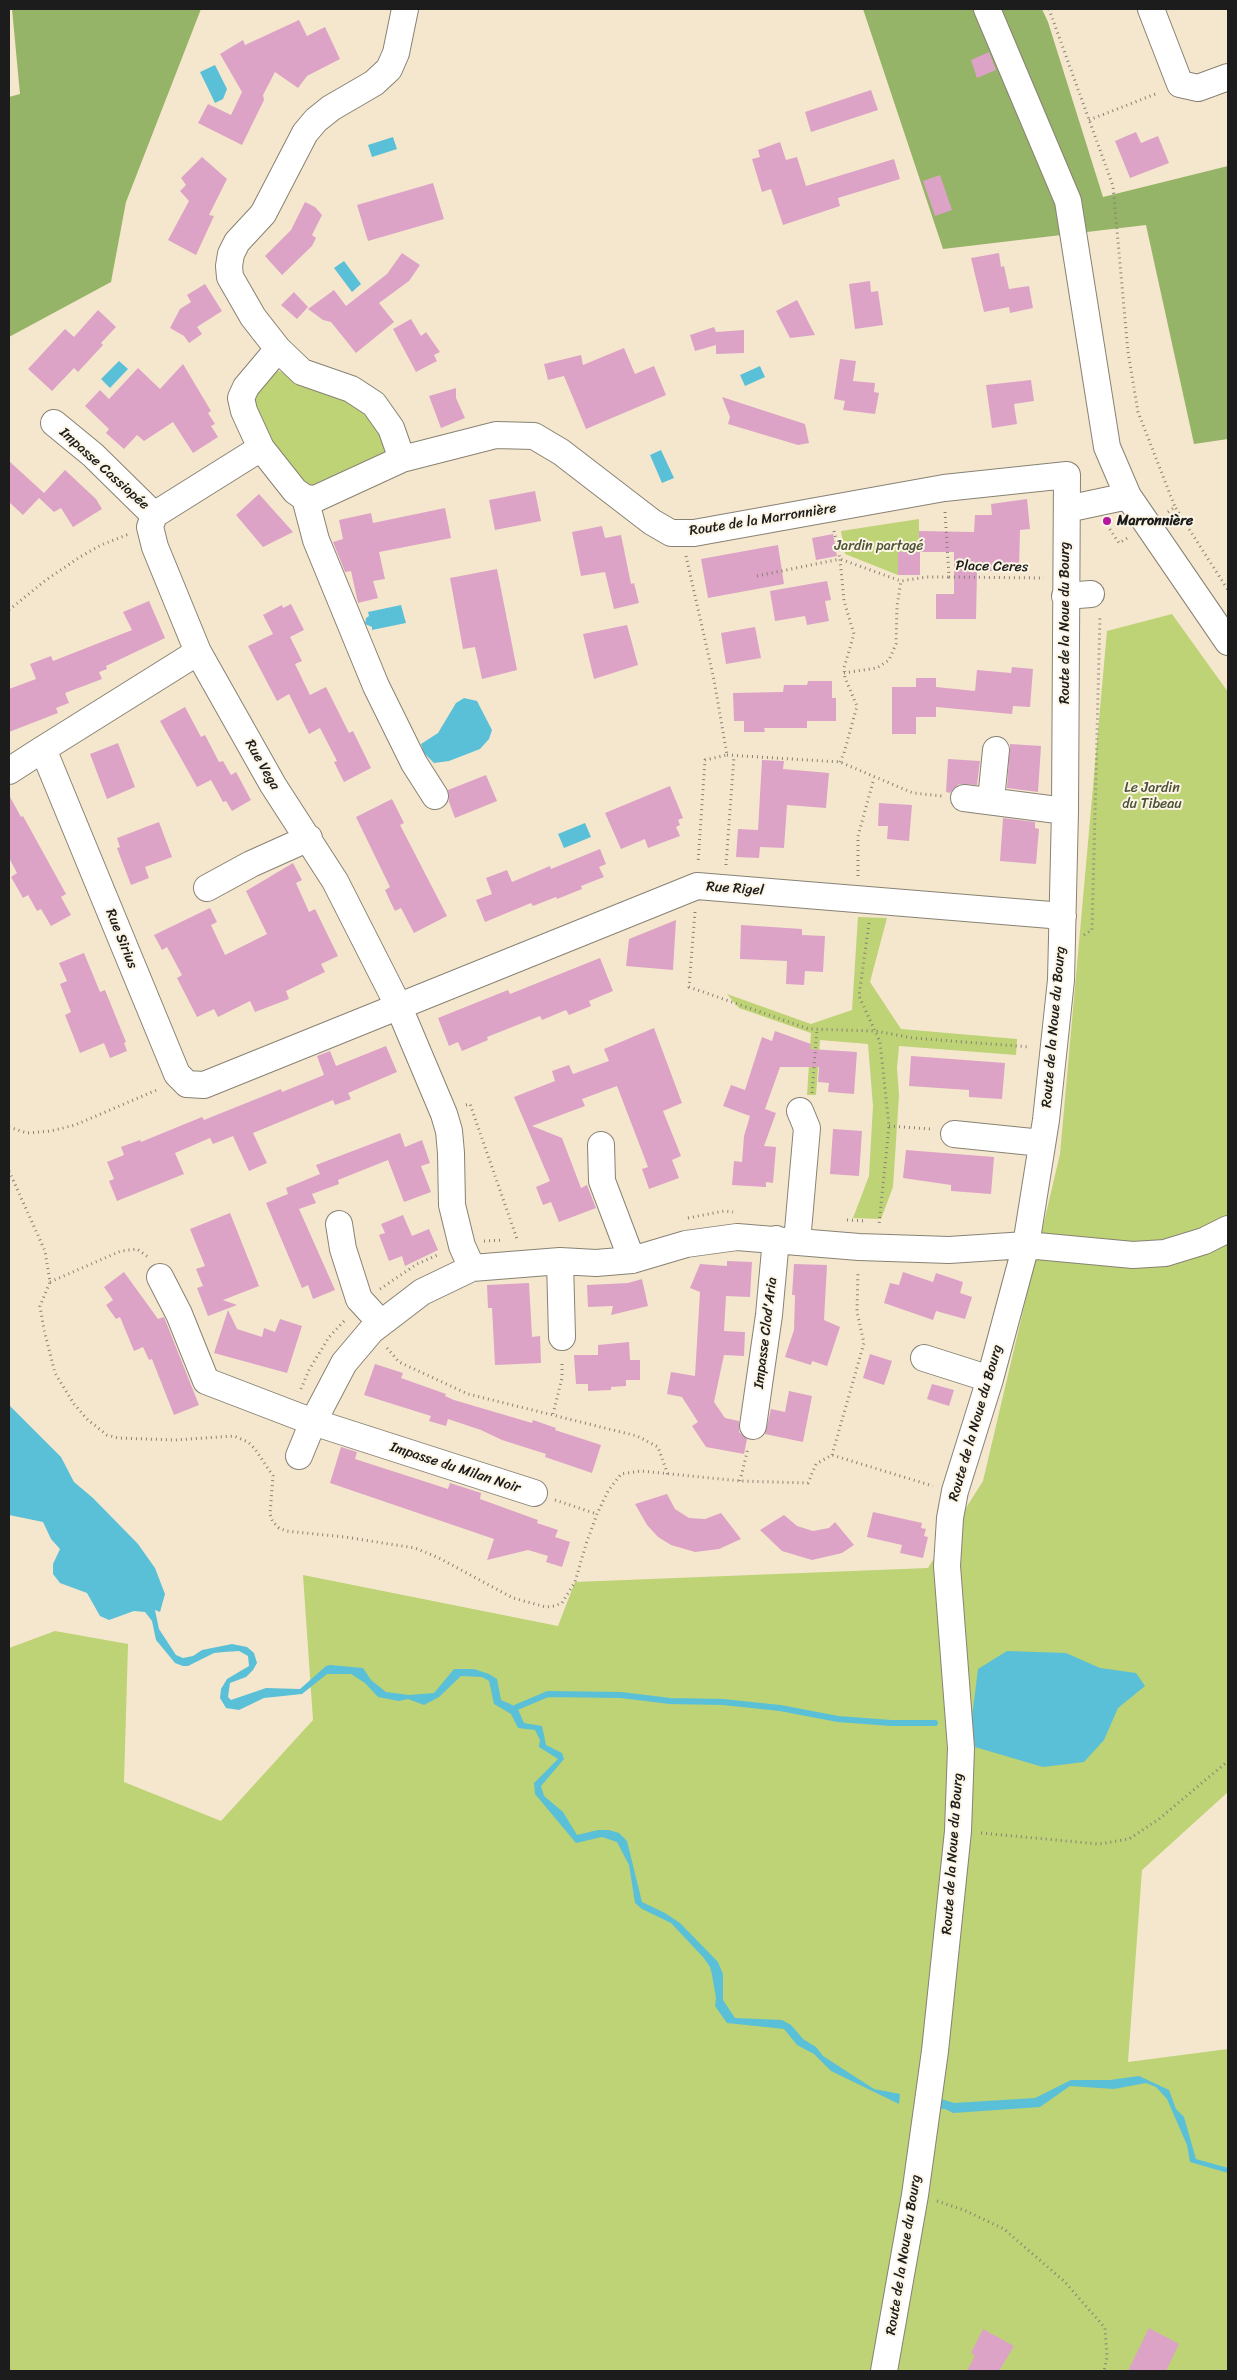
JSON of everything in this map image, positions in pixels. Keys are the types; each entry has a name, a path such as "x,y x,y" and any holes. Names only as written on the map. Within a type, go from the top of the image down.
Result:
{"street":[{"path":"402,459 391,428 374,404 351,389 302,372 278,349 253,317 230,276 229,266 231,254 237,242 264,214 305,133 331,108 374,83 389,69 396,53 405,9"},
{"path":"987,9 1068,201 1107,447 1128,496 1228,642"},
{"path":"1151,9 1180,84 1198,88 1228,77"},
{"path":"278,349 246,387 242,398 244,411 261,448 295,491 305,498 316,540 376,686 414,763 435,796"},
{"name":"Impasse Cassiopée","path":"54,423 93,455 152,521"},
{"name":"Route de la Marronnière","path":"305,498 315,499 402,459 496,435 534,436 561,452 652,522 671,533 683,533 830,510 944,488 1067,475"},
{"path":"152,521 261,448"},
{"name":"Route de la Noue du Bourg","path":"884,2371 915,2195 935,2051 958,1831 960,1748 947,1566 950,1518 955,1491 990,1379 1026,1246 1042,1143 1061,980 1065,811 1067,475"},
{"path":"1067,509 1128,496"},
{"name":"Rue Vega","path":"152,521 155,547 198,652 273,785 309,838 334,881 398,1005 444,1114 449,1131 452,1205 462,1246 472,1268"},
{"path":"1065,587 1095,603"},
{"path":"9,771 198,652"},
{"name":"Rue Sirius","path":"43,749 177,1074 182,1080"},
{"path":"991,800 996,750"},
{"path":"964,798 1065,811"},
{"path":"207,888 251,864 309,838"},
{"name":"Rue Rigel","path":"398,1005 697,886 863,899 1063,926"},
{"path":"182,1080 195,1086 204,1085 398,1005"},
{"name":"Impasse Clod'Aria","path":"753,1426 769,1315 786,1241 807,1128 800,1111"},
{"path":"954,1134 1042,1143"},
{"path":"601,1145 602,1181 632,1260"},
{"path":"339,1224 343,1249 359,1299 376,1327"},
{"path":"299,1456 313,1422 344,1363 376,1327 422,1292 472,1268 560,1260 596,1263 632,1260 686,1244 736,1237 859,1247 949,1250 1026,1246 1133,1255 1165,1253 1204,1241 1228,1229"},
{"path":"560,1260 562,1337"},
{"name":"Impasse du Milan Noir","path":"160,1277 179,1314 206,1380 313,1422 534,1493"},
{"path":"924,1358 990,1379"}],"path":[{"path":"1049,9 1114,186 1128,352 1138,412 1175,507"},
{"path":"1089,120 1180,84"},
{"name":"Place Ceres","path":"944,488 949,578 1065,587"},
{"path":"830,510 840,559 844,601 854,634 844,673 848,688 856,700 857,706 840,762"},
{"path":"9,610 46,580 100,545 152,521"},
{"path":"683,533 727,755"},
{"path":"757,576 840,559 901,581 927,577 949,578"},
{"path":"844,673 878,668 889,660 896,644 897,606 901,581"},
{"path":"1063,926 1087,935 1092,930 1095,603"},
{"path":"964,798 914,793 874,778 840,762 727,755 705,760 689,987 809,1029 875,1031 913,1038 1054,1049"},
{"path":"725,888 734,756"},
{"path":"832,1456 864,1343 857,1312 859,1247 879,1228 889,1126 880,1042 859,996 863,899 859,868 858,836 874,778"},
{"path":"800,1111 811,1102 817,1029"},
{"path":"9,1127 27,1132 59,1129 182,1080"},
{"path":"444,1114 470,1104 517,1239"},
{"path":"889,1126 931,1129 954,1134"},
{"path":"9,1171 45,1251 50,1282 40,1306 55,1373 74,1404 88,1420 107,1434 118,1438 176,1440 234,1436 248,1442 273,1476 270,1514 273,1522 286,1531 345,1537 415,1548 439,1558 513,1598 546,1607 562,1603 575,1582 597,1514 608,1491 621,1474 641,1471 740,1481 808,1483 816,1464 832,1456 955,1491"},
{"path":"50,1282 121,1251 137,1249 147,1255 160,1277"},
{"path":"376,1327 399,1362 468,1394 636,1436 658,1447 668,1475"},
{"path":"552,1414 562,1378 562,1337"},
{"path":"740,1481 753,1426"},
{"name":"Impasse du Milan Noir","path":"534,1493 597,1514"},
{"path":"958,1831 1099,1844 1128,1839 1159,1820 1228,1761"},
{"path":"915,2195 964,2210 1004,2229 1065,2282 1105,2328 1107,2357 1104,2371"}],"green space":[{"path":"12,9 201,9 126,202 111,282 9,337 9,97 20,94"},
{"path":"863,9 1042,9 1048,22 1103,197 1228,166 1228,439 1194,444 1146,225 943,249"},
{"path":"279,371 355,398 385,440 385,452 380,462 316,487 302,483 292,472 255,414 252,396 273,372"},
{"name":"Jardin partagé","path":"919,519 919,552 898,575 845,554 841,531"},
{"name":"Le Jardin du Tibeau","path":"1172,614 1228,692 1228,1792 1142,1870 1128,2062 1228,2049 1228,2371 9,2371 9,1648 55,1631 128,1644 124,1782 221,1821 313,1720 303,1575 558,1626 575,1582 928,1568 983,1481 1060,1154 1107,631"},
{"path":"858,917 887,918 870,982 901,1029 1017,1039 1016,1055 899,1046 897,1068 899,1095 893,1187 881,1219 853,1218 869,1176 873,1106 868,1044 820,1040 816,1095 807,1095 811,1033 739,1008 727,994 811,1024 852,1010"}],"water":[{"path":"215,65 227,89 223,99 215,103 200,72"},
{"path":"393,137 397,149 372,157 368,145"},
{"path":"344,261 361,284 352,292 334,268"},
{"path":"119,361 128,369 110,388 101,379"},
{"path":"760,366 765,377 745,386 740,375"},
{"path":"661,450 674,478 662,483 650,455"},
{"path":"401,605 406,623 372,630 372,627 365,624 366,618 369,616 368,612"},
{"path":"464,698 477,701 492,730 489,739 480,749 449,761 434,763 424,753 421,744 438,733 456,703"},
{"path":"585,823 591,837 564,848 558,834"},
{"path":"9,1405 61,1457 74,1482 93,1498 138,1544 155,1568 165,1594 160,1612 155,1610 159,1629 176,1655 183,1658 193,1656 202,1650 232,1644 247,1647 254,1653 257,1663 253,1670 246,1677 230,1683 228,1697 231,1700 266,1688 300,1689 326,1666 330,1665 363,1668 371,1680 386,1692 409,1695 434,1693 454,1669 474,1669 489,1674 497,1679 501,1700 517,1707 524,1723 542,1726 546,1745 562,1753 564,1759 541,1786 544,1796 563,1812 577,1835 598,1830 609,1830 619,1833 627,1841 642,1902 680,1923 718,1962 723,1974 723,2000 735,2018 782,2020 791,2025 803,2039 816,2047 823,2056 874,2089 900,2094 899,2104 831,2071 814,2054 797,2045 784,2029 727,2023 715,2006 716,1998 712,1975 710,1967 703,1957 671,1923 642,1909 635,1903 629,1865 617,1842 602,1837 576,1843 535,1794 534,1783 558,1759 539,1747 540,1740 535,1730 518,1728 511,1714 494,1704 489,1681 482,1677 461,1676 439,1697 424,1705 408,1699 399,1701 378,1697 365,1683 351,1674 327,1674 302,1694 264,1698 239,1710 226,1708 220,1698 221,1689 227,1679 249,1666 248,1656 239,1651 214,1653 188,1666 183,1666 175,1663 156,1640 152,1621 145,1612 134,1611 109,1620 100,1616 87,1593 60,1583 53,1574 53,1564 60,1549 51,1539 43,1522 9,1515"},
{"path":"1007,1651 1066,1653 1100,1668 1136,1673 1145,1686 1118,1708 1104,1740 1084,1762 1043,1767 975,1747 972,1717 978,1669"},
{"path":"1139,2076 1169,2090 1176,2109 1184,2117 1196,2159 1228,2168 1228,2173 1190,2162 1187,2145 1167,2099 1156,2087 1146,2083 1114,2089 1070,2086 1040,2107 953,2113 945,2109 930,2109 938,2098 954,2103 1035,2098 1071,2080 1110,2080"}],"building":[{"path":"299,20 307,36 325,27 340,59 307,76 298,88 275,72 263,95 264,100 242,145 198,123 208,104 231,115 242,92 220,54 243,40 245,45"},
{"path":"989,52 996,70 977,78 971,60"},
{"path":"871,90 878,110 811,132 805,112"},
{"path":"1136,132 1141,143 1158,136 1169,163 1130,178 1115,141"},
{"path":"780,142 786,160 797,157 806,186 894,159 900,179 838,198 840,206 783,225 771,189 762,192 752,159 760,157 758,150"},
{"path":"202,157 227,179 209,215 214,216 196,255 168,240 189,201 180,191 186,185 181,178"},
{"path":"940,175 952,210 935,216 923,181"},
{"path":"433,183 444,219 368,241 357,205"},
{"path":"305,202 315,207 322,215 312,235 316,238 312,246 282,275 265,256 291,230"},
{"path":"402,253 420,265 409,281 379,303 394,322 356,353 331,322 323,320 308,309 334,290 346,306 387,274"},
{"path":"999,253 1001,267 1004,266 1009,289 1029,286 1033,308 1010,313 1009,307 984,312 971,258"},
{"path":"870,281 871,292 878,291 883,325 855,329 849,284"},
{"path":"205,284 222,311 197,327 202,334 189,343 184,336 170,328 180,309 191,302 187,295"},
{"path":"294,292 308,307 297,319 281,305"},
{"path":"797,300 815,335 790,338 776,311"},
{"path":"98,310 116,327 101,343 103,345 78,372 74,368 52,391 28,369 65,329 74,337"},
{"path":"411,319 421,336 426,332 440,352 434,355 437,361 416,372 393,329"},
{"path":"714,327 716,332 744,330 744,353 716,354 716,345 695,351 690,335"},
{"path":"624,348 635,374 654,366 666,395 586,429 564,376 548,380 544,364 581,355 583,365"},
{"path":"840,359 856,361 853,381 875,383 874,392 879,393 875,414 843,410 845,401 834,399"},
{"path":"183,364 211,411 208,413 215,424 211,426 218,437 193,453 173,422 144,441 137,435 124,449 106,433 109,429 85,406 100,390 109,399 138,368 160,389"},
{"path":"1031,380 1034,401 1014,404 1017,424 992,428 986,385"},
{"path":"456,388 456,398 465,418 441,428 429,396"},
{"path":"722,397 805,424 809,443 798,445 728,424 730,417"},
{"path":"9,461 44,493 65,470 96,499 102,509 73,527 61,508 54,512 39,498 23,515 9,502"},
{"path":"535,491 541,521 495,530 489,500"},
{"path":"259,494 293,532 263,547 236,515"},
{"path":"1027,499 1030,529 1020,530 1019,571 977,571 976,619 936,619 936,594 954,594 954,552 920,552 920,575 898,575 898,552 919,552 919,531 974,532 975,515 992,515 991,504"},
{"path":"445,508 451,538 379,552 385,579 373,581 378,598 358,603 351,571 345,572 333,542 343,539 339,520 371,513 373,523"},
{"path":"602,526 605,538 621,535 631,584 634,583 639,603 614,609 605,572 581,576 572,532"},
{"path":"833,534 837,556 816,560 812,538"},
{"path":"778,545 784,584 708,598 701,559"},
{"path":"497,569 517,670 482,679 475,647 463,649 450,578"},
{"path":"827,581 831,600 825,601 829,621 807,625 805,616 775,621 770,591"},
{"path":"149,601 165,638 106,666 107,669 99,672 102,679 65,693 69,703 56,708 58,713 9,732 9,689 36,679 30,664 51,656 53,661 132,630 123,612"},
{"path":"291,604 304,630 290,637 302,661 295,664 310,695 326,687 349,733 353,731 371,768 344,782 334,762 337,761 320,728 309,734 289,694 277,701 248,646 273,634 263,615 282,605 283,608"},
{"path":"627,625 638,665 594,679 583,634"},
{"path":"755,627 761,658 726,664 721,633"},
{"path":"1012,667 1033,669 1030,707 1013,706 1012,714 936,707 936,717 916,717 916,734 892,734 892,687 916,687 916,678 936,678 936,687 975,691 977,670 1011,673"},
{"path":"808,681 832,681 832,698 836,698 836,721 807,721 807,728 764,728 765,732 744,732 744,721 734,721 733,693 783,692 784,685 807,685"},
{"path":"185,707 201,737 205,735 219,762 223,761 231,775 236,772 251,800 232,811 226,801 223,802 211,780 197,787 160,721"},
{"path":"118,743 135,787 107,799 90,754"},
{"path":"1010,744 1041,746 1038,792 1007,788"},
{"path":"948,759 980,761 977,785 959,784 950,793 946,792"},
{"path":"762,760 784,761 783,769 829,773 826,808 787,805 784,848 760,847 759,858 736,857 738,829 758,830"},
{"path":"486,775 497,801 455,818 449,802 448,790"},
{"path":"670,786 683,818 678,820 680,825 676,827 680,836 648,848 645,839 621,849 605,813"},
{"path":"9,795 21,817 23,816 66,894 61,897 71,915 51,926 41,909 37,911 28,895 23,898 11,877 17,873 9,858"},
{"path":"392,799 404,823 400,825 447,916 414,933 401,908 395,911 390,901 385,890 390,887 356,817"},
{"path":"879,803 912,805 909,841 887,839 888,826 878,826"},
{"path":"1003,818 1035,822 1035,828 1039,829 1036,864 1000,861"},
{"path":"159,822 172,857 145,867 149,878 131,885 117,848 120,847 117,838"},
{"path":"600,849 606,864 599,867 604,877 581,886 582,889 557,899 556,897 533,906 531,903 485,922 476,900 492,894 486,878 507,870 512,882 550,866 551,869"},
{"path":"293,863 302,880 296,883 309,912 315,909 338,956 321,964 325,972 286,991 289,999 255,1012 250,1001 218,1017 214,1009 197,1017 177,978 182,975 167,947 162,950 154,935 210,908 217,922 211,925 225,955 267,934 246,891"},
{"path":"676,920 673,970 626,966 629,939"},
{"path":"741,925 802,929 802,935 825,936 823,972 805,971 804,985 786,984 787,961 740,959"},
{"path":"84,953 100,992 105,990 126,1042 124,1043 127,1051 110,1058 104,1043 80,1053 65,1015 71,1012 60,984 67,981 59,963"},
{"path":"600,958 613,991 589,1001 591,1006 569,1015 566,1010 542,1020 540,1016 487,1037 488,1040 462,1051 458,1042 449,1046 438,1018 508,990 510,994"},
{"path":"654,1028 682,1103 663,1111 681,1156 672,1160 679,1178 649,1189 642,1169 648,1167 617,1086 582,1099 585,1106 532,1126 562,1138 581,1188 587,1185 596,1208 559,1222 551,1202 543,1205 536,1187 550,1181 514,1097 555,1081 552,1071 569,1065 573,1074 609,1061 604,1049"},
{"path":"775,1031 811,1044 810,1049 857,1052 854,1094 828,1092 829,1083 818,1082 819,1067 780,1067 765,1109 776,1113 764,1146 776,1147 773,1183 766,1182 766,1187 732,1185 734,1161 742,1162 744,1136 750,1116 723,1106 731,1085 745,1090 762,1037 772,1041"},
{"path":"386,1046 397,1072 348,1093 351,1099 335,1105 333,1100 253,1133 267,1163 249,1171 233,1136 213,1144 210,1138 175,1153 184,1174 117,1201 109,1181 114,1179 107,1162 124,1155 121,1147 140,1140 141,1142 202,1117 204,1120 281,1089 282,1092 324,1075 317,1056 330,1051 336,1066"},
{"path":"911,1056 1005,1063 1002,1099 969,1097 969,1090 909,1086"},
{"path":"833,1129 862,1131 859,1176 830,1174"},
{"path":"400,1133 405,1147 422,1140 430,1163 421,1166 431,1192 404,1202 388,1160 338,1180 339,1184 312,1194 316,1203 299,1209 335,1290 313,1299 308,1285 302,1288 266,1203 288,1194 286,1188 320,1174 316,1165"},
{"path":"906,1150 994,1157 991,1194 951,1191 951,1185 903,1178"},
{"path":"230,1213 259,1286 223,1300 237,1305 208,1316 197,1288 203,1286 196,1269 205,1266 190,1229"},
{"path":"403,1215 412,1236 429,1229 438,1250 405,1266 402,1256 389,1261 379,1235 385,1233 381,1224"},
{"path":"727,1261 752,1262 750,1297 726,1296 724,1331 745,1332 744,1356 724,1355 714,1402 725,1418 739,1421 739,1432 747,1439 744,1454 706,1447 692,1426 698,1422 682,1397 667,1394 671,1372 695,1376 700,1292 690,1288 700,1264 727,1266"},
{"path":"794,1264 827,1265 824,1320 840,1327 827,1366 812,1361 811,1365 785,1357 794,1330 795,1295 792,1295"},
{"path":"124,1272 158,1319 164,1317 199,1405 174,1415 152,1359 149,1360 143,1347 134,1351 120,1317 116,1319 106,1305 113,1300 104,1287"},
{"path":"903,1272 933,1282 936,1273 963,1282 960,1293 972,1297 965,1319 936,1311 933,1320 884,1303 890,1283 899,1285"},
{"path":"642,1279 648,1306 611,1315 613,1306 588,1307 587,1285 628,1283"},
{"path":"529,1283 532,1337 540,1336 541,1363 495,1365 492,1308 488,1308 487,1285"},
{"path":"228,1310 237,1329 262,1337 264,1328 275,1332 280,1319 302,1326 287,1373 214,1353"},
{"path":"629,1342 630,1360 640,1360 640,1380 626,1380 626,1386 611,1387 611,1390 588,1391 588,1384 576,1384 574,1355 598,1355 598,1345"},
{"path":"870,1354 892,1361 884,1385 863,1378"},
{"path":"375,1364 403,1373 401,1378 446,1394 445,1396 454,1400 532,1423 533,1420 556,1428 555,1430 601,1445 592,1473 545,1457 546,1454 502,1440 481,1430 448,1419 446,1426 429,1421 431,1416 364,1395"},
{"path":"932,1384 954,1390 949,1406 927,1399"},
{"path":"789,1391 812,1396 803,1442 765,1434 771,1409 785,1412"},
{"path":"341,1447 357,1452 355,1459 448,1489 450,1483 481,1493 480,1499 538,1520 537,1523 558,1530 555,1537 570,1542 562,1567 546,1562 548,1556 528,1550 487,1560 494,1539 330,1483"},
{"path":"667,1494 675,1509 689,1518 705,1519 721,1513 741,1539 719,1549 695,1552 671,1545 658,1537 647,1525 635,1504"},
{"path":"873,1512 922,1523 921,1528 926,1529 924,1536 928,1537 923,1558 900,1553 902,1545 867,1537"},
{"path":"784,1515 797,1526 813,1531 829,1528 835,1522 854,1545 842,1553 812,1560 782,1551 760,1530"},
{"path":"1149,2328 1179,2344 1166,2371 1128,2371"},
{"path":"983,2329 1014,2346 999,2371 967,2371 975,2356 971,2353"}],"waterway":[{"path":"517,1707 548,1694 621,1695 670,1701 723,1702 780,1708 838,1719 891,1723 935,1723"}],"place":[{"name":"Marronnière","path":"1107,521"}]}
